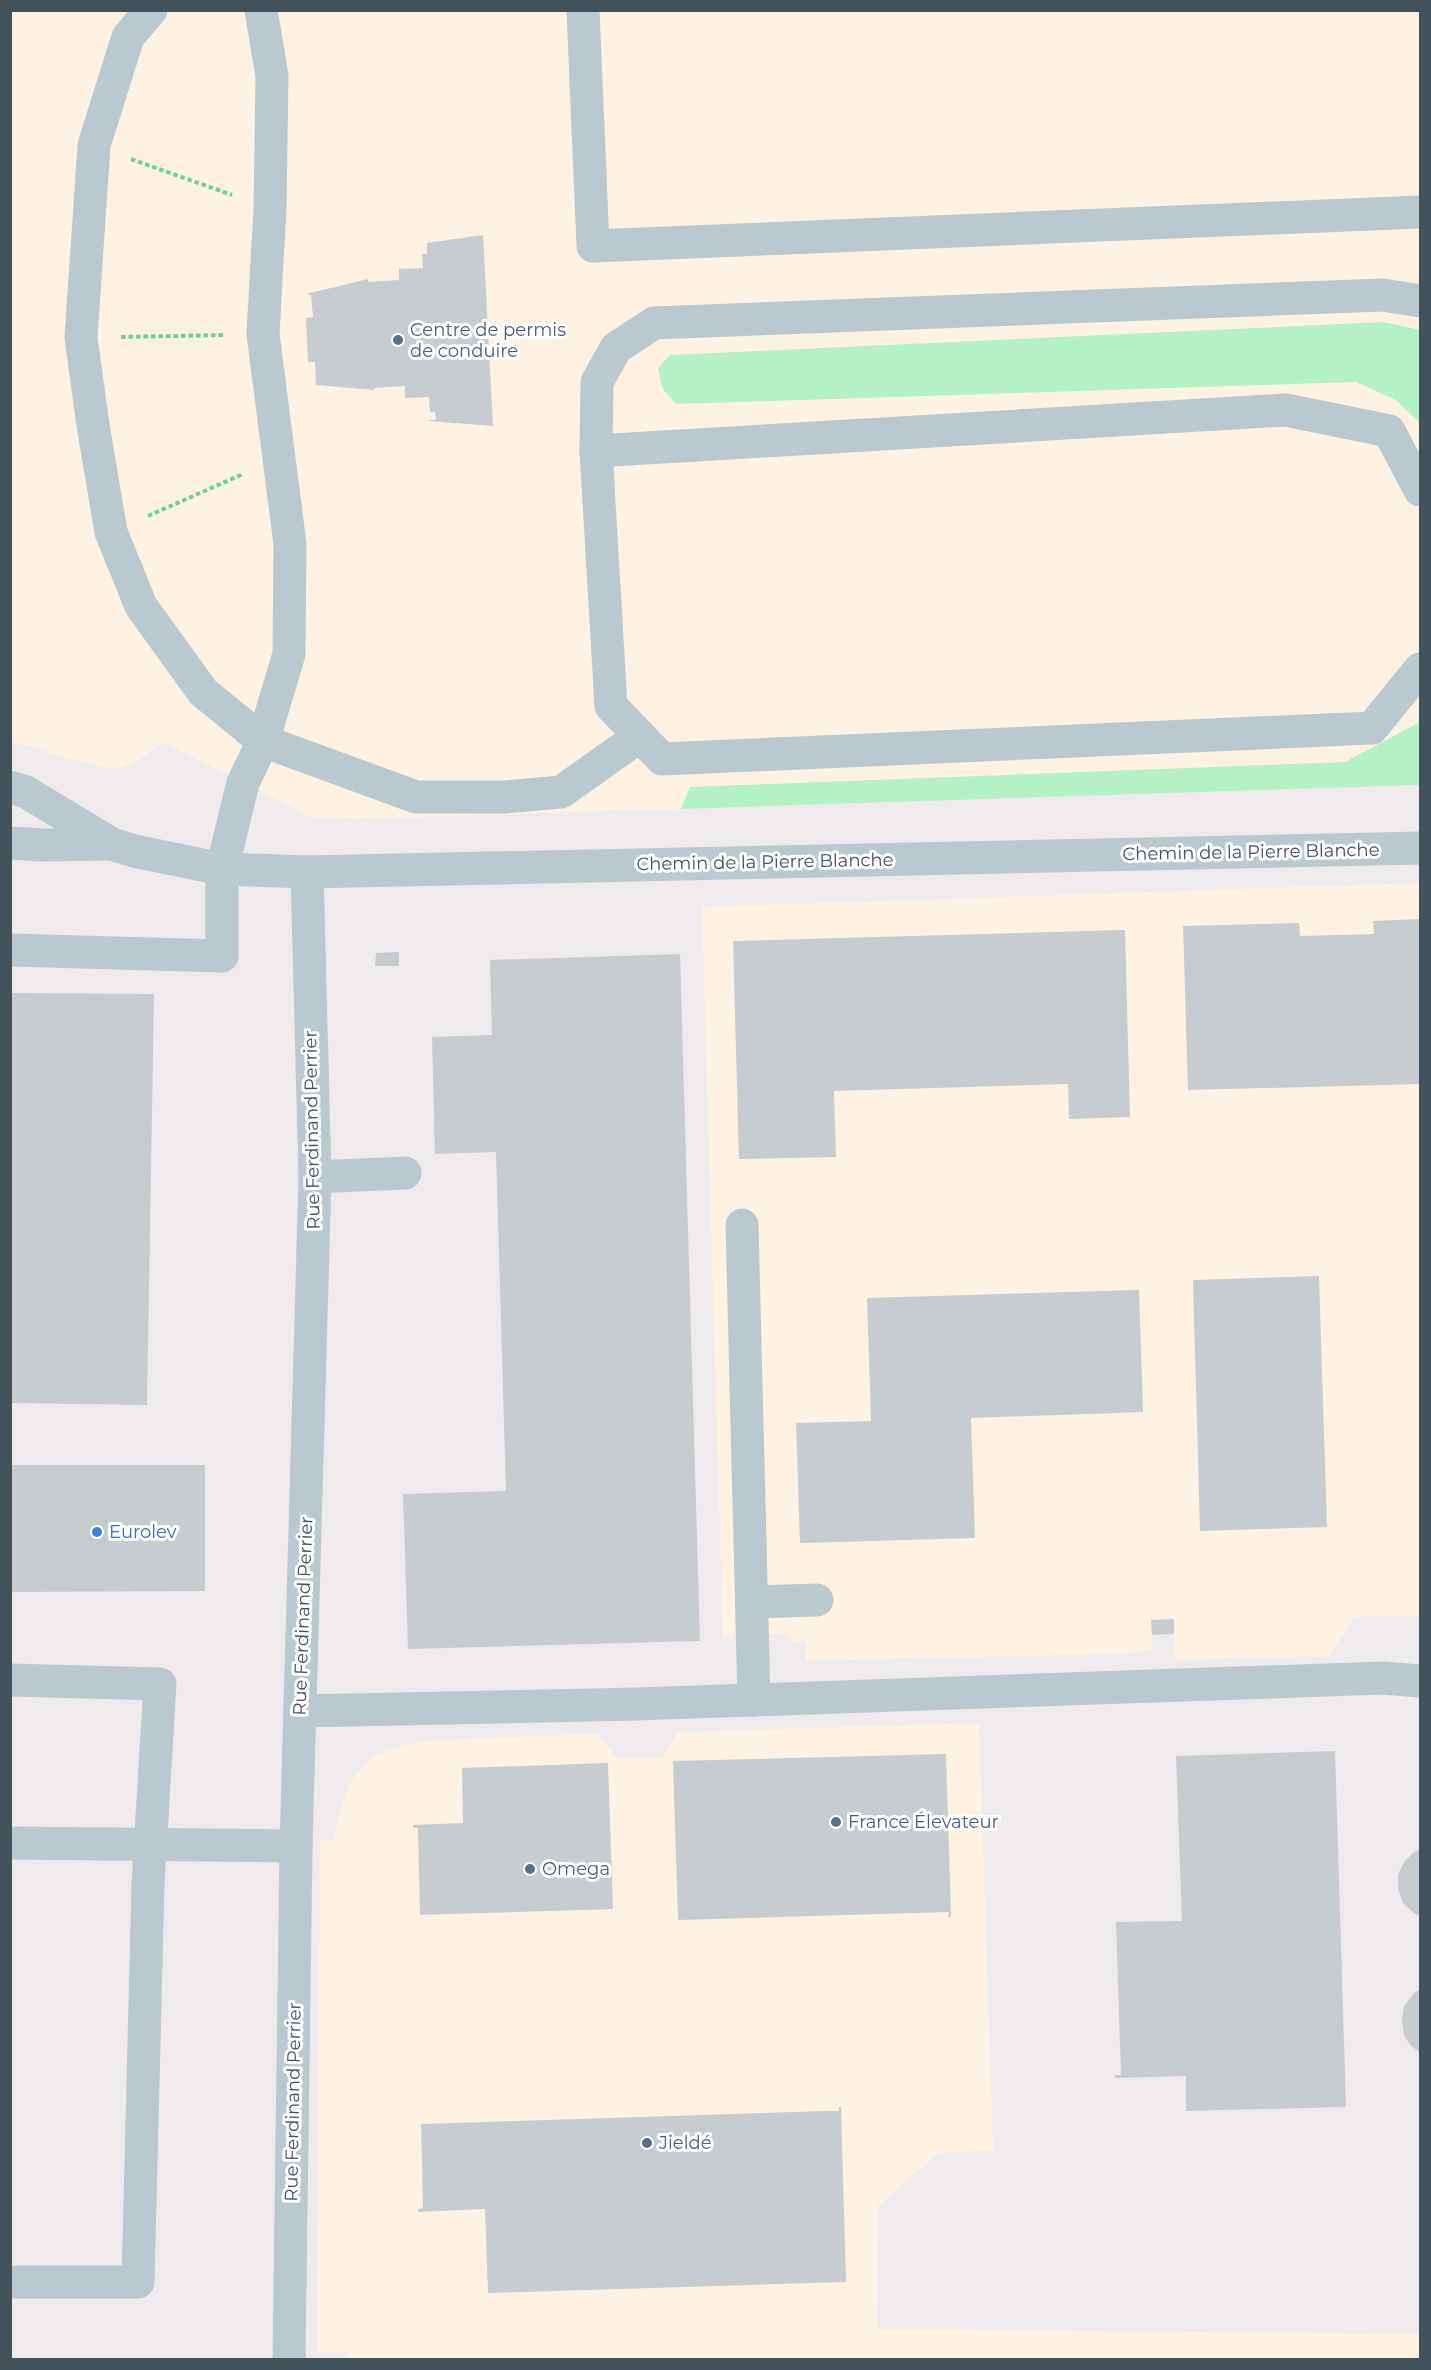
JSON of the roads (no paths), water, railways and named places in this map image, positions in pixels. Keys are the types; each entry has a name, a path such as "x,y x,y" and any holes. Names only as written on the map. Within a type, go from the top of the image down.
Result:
{"street":[{"path":"151,10 128,38 94,145 81,338 111,532 141,606 203,692 263,741 416,796 505,797 561,792 640,736"},
{"path":"10,950 222,956 222,869 243,783 263,741 289,654 290,544 263,334 270,208 272,76 261,10"},
{"path":"584,10 593,246 1420,212"},
{"path":"1420,301 1383,295 654,323 616,348 597,382 596,451 611,706 663,759 1372,728 1420,669"},
{"path":"596,451 1286,410 1389,431 1420,490"},
{"name":"Chemin de la Pierre Blanche","path":"10,787 34,797 112,844"},
{"name":"Chemin de la Pierre Blanche","path":"10,843 112,844 222,869 307,872 1420,848"},
{"name":"Rue Ferdinand Perrier","path":"289,2360 296,1846 315,1177 307,872"},
{"path":"315,1177 405,1173"},
{"path":"742,1225 754,1700"},
{"path":"752,1602 817,1600"},
{"path":"300,1711 754,1700 1371,1678 1420,1681"},
{"path":"10,1680 160,1684 147,1923 138,2282 10,2282"},
{"path":"10,1843 296,1846"}],"place":[{"name":"Centre de permis de conduire","path":"398,340"},
{"name":"Eurolev","path":"97,1532"},
{"name":"France Élevateur","path":"836,1822"},
{"name":"Omega","path":"530,1869"},
{"name":"Jieldé","path":"647,2143"}]}
